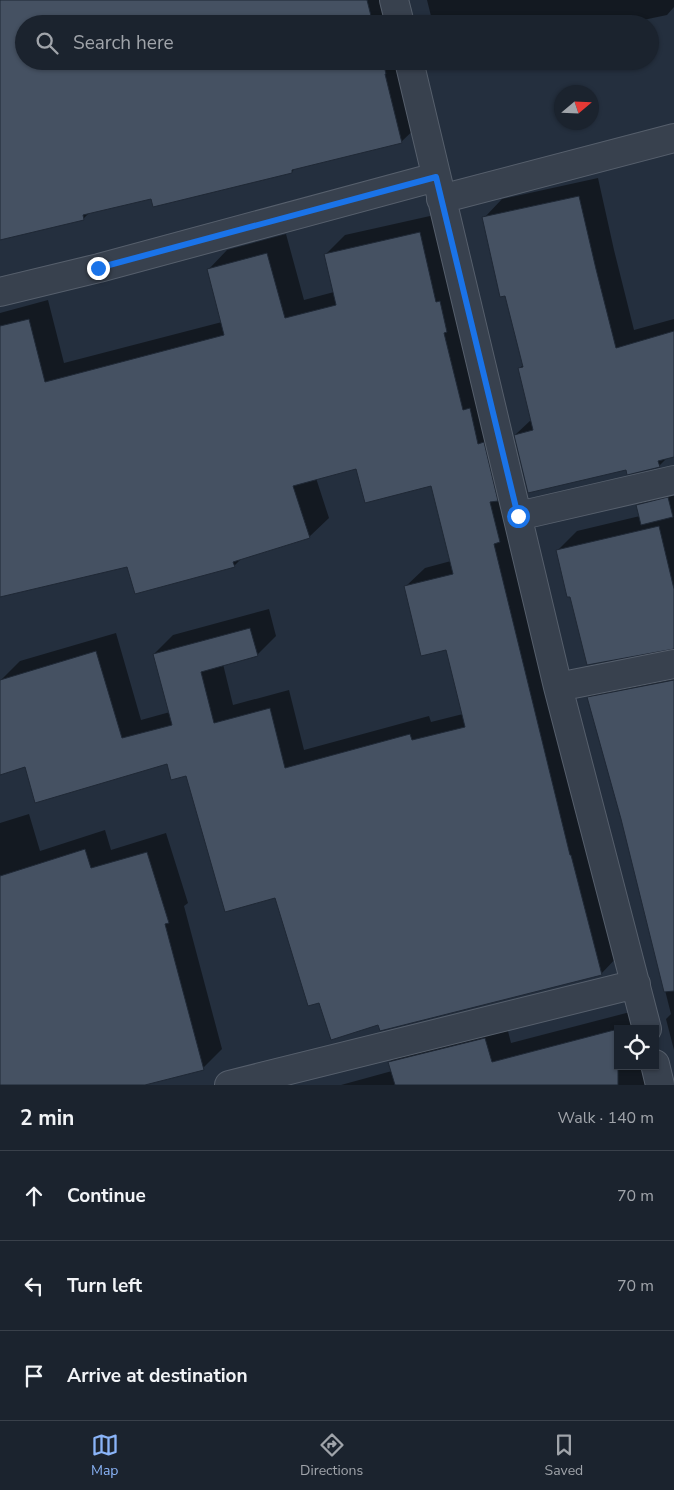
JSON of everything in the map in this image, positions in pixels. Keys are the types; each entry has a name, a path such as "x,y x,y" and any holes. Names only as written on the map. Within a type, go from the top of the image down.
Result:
{"street":[{"path":"394,0 398,15"},
{"path":"410,70 558,687 646,1025"},
{"path":"0,292 439,188 674,138"},
{"path":"518,516 674,480"},
{"path":"558,687 674,664"},
{"path":"229,1085 636,984"},
{"path":"656,1070 660,1085"}],"building":[{"path":"0,0 367,0 371,15 15,15 15,70 385,70 402,143 292,170 292,173 153,207 151,199 83,215 84,220 0,240"},
{"path":"579,196 616,348 674,331 674,457 658,461 660,467 627,475 626,470 528,493 514,435 533,430 518,368 523,367 505,296 500,297 482,217"},
{"path":"420,232 436,302 440,301 447,332 444,333 463,410 470,408 478,444 484,442 498,501 490,502 500,542 494,544 570,855 602,975 380,1031 378,1025 331,1040 319,1003 308,1006 275,898 225,912 186,776 171,780 167,764 35,803 25,767 0,775 0,680 96,651 122,738 172,725 153,654 250,628 258,656 201,672 214,723 270,708 285,768 410,734 412,740 465,727 446,650 421,656 404,586 453,574 431,486 365,503 356,469 293,486 310,538 233,562 235,567 135,594 127,567 0,597 0,326 29,319 45,382 224,335 207,269 267,253 285,318 336,305 324,254"},
{"path":"668,497 673,517 641,525 636,505"},
{"path":"659,526 674,589 674,649 587,665 570,597 567,597 556,550"},
{"path":"674,680 674,991 664,992 621,819 587,697"},
{"path":"85,849 91,868 147,852 169,923 165,924 204,1070 145,1085 0,1085 0,876"},
{"path":"614,1030 614,1070 618,1070 618,1085 395,1085 388,1062 485,1038 492,1062"}],"route":[{"path":"98,268 436,177 518,516"}]}
